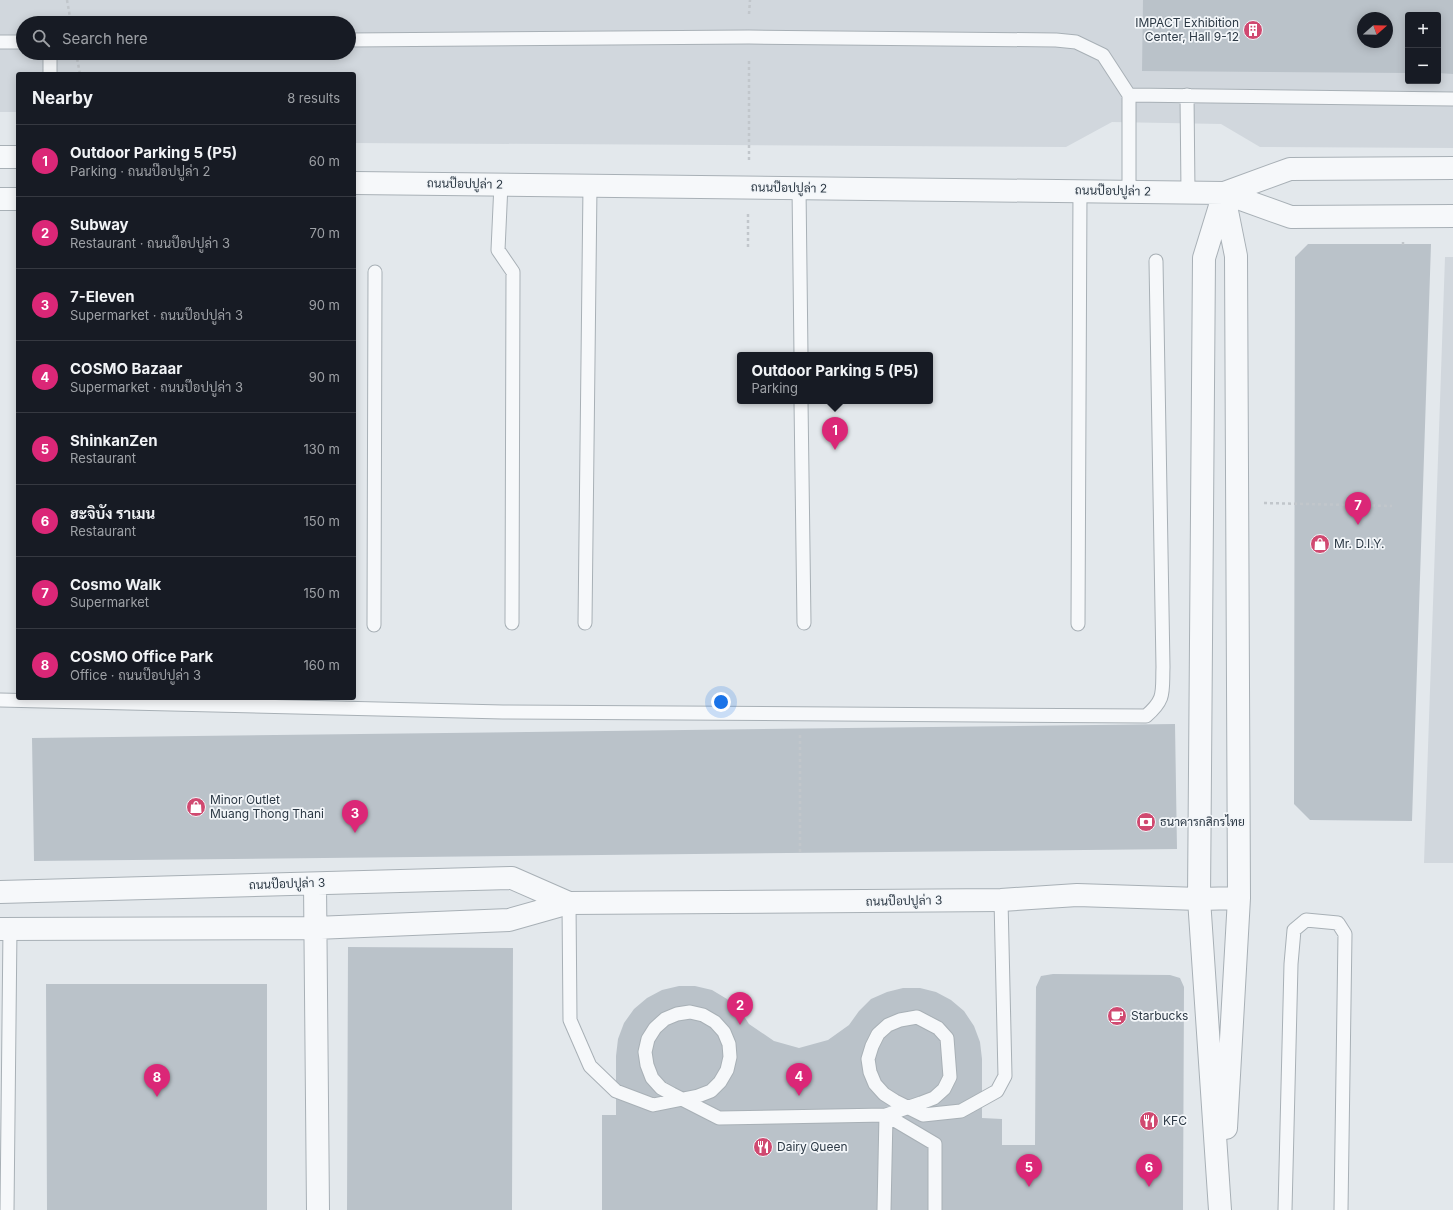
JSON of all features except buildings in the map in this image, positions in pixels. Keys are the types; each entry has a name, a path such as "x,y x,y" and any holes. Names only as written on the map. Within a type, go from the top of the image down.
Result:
{"street":[{"path":"0,156 16,157"},
{"name":"ถนนป๊อปปูล่า 2","path":"1224,193 1290,169 1453,168"},
{"name":"ถนนป๊อปปูล่า 2","path":"356,183 1224,193 1291,216 1453,216"},
{"path":"1221,1210 1239,898 1236,256 1224,193"},
{"path":"1221,1210 1199,898 1204,258 1224,193"},
{"path":"0,199 16,200"},
{"name":"ถนนป๊อปปูล่า 3","path":"0,892 512,878 569,903"},
{"path":"315,884 318,1210"},
{"name":"ถนนป๊อปปูล่า 3","path":"5,928 315,928 509,920 569,903 1001,900 1077,895 1239,898"}],"lane":[{"path":"356,40 749,38 1040,40 1076,42 1103,55 1129,95 1129,192"},
{"path":"0,42 16,42"},
{"path":"50,60 50,72"},
{"path":"1129,95 1453,99"},
{"path":"1187,95 1188,192"},
{"path":"501,184 498,250 513,272 512,623"},
{"path":"584,622 590,186"},
{"path":"799,188 801,352"},
{"path":"1078,624 1080,191"},
{"path":"0,700 315,702 577,713 1146,716 1157,707 1162,696 1163,667 1156,261"},
{"path":"374,625 376,272"},
{"path":"801,404 804,623"},
{"path":"569,903 570,1020 590,1066 616,1091 653,1105 676,1101 683,1099 698,1096 710,1091 720,1082 727,1070 730,1058 729,1044 724,1032 715,1022 704,1015 690,1012 677,1014 665,1019 655,1028 648,1039 645,1052 647,1066 652,1078 661,1088 679,1098 686,1101 719,1118 886,1114 893,1112 907,1107 914,1105 921,1102 934,1098 944,1089 950,1077 949,1052 946,1038 938,1028 917,1017 900,1020 888,1026 878,1034 872,1046 868,1059 870,1072 875,1084 884,1094 902,1105 909,1108 923,1115 961,1111 997,1091 1005,1076 1001,900"},
{"path":"1285,1210 1291,964 1294,930 1306,920 1338,923 1345,934 1341,1210"},
{"path":"5,928 7,1210"},
{"path":"884,1210 886,1114"},
{"path":"886,1114 935,1144 935,1210"}],"path":[{"path":"67,0 70,16"},
{"path":"748,247 750,0"},
{"path":"77,60 80,72"},
{"path":"1237,503 1392,506"},
{"path":"800,729 800,853"}],"shaded area":[{"path":"0,0 1453,0 1453,148 1260,147 1221,124 1112,122 1066,147 356,143 356,72 16,72 16,112 0,112"},
{"path":"1445,257 1453,257 1453,863 1424,863"}],"place":[{"name":"IMPACT Exhibition Center, Hall 9-12","path":"1253,30"},
{"name":"Outdoor Parking 5 (P5)","path":"835,450"},
{"name":"Cosmo Walk","path":"1358,525"},
{"name":"Mr. D.I.Y.","path":"1320,544"},
{"name":"Minor Outlet Muang Thong Thani","path":"196,807"},
{"name":"ธนาคารกสิกรไทย","path":"1146,822"},
{"name":"7-Eleven","path":"355,833"},
{"name":"Starbucks","path":"1117,1016"},
{"name":"Subway","path":"740,1025"},
{"name":"COSMO Bazaar","path":"799,1096"},
{"name":"COSMO Office Park","path":"157,1097"},
{"name":"KFC","path":"1149,1121"},
{"name":"Dairy Queen","path":"763,1147"},
{"name":"ShinkanZen","path":"1029,1187"},
{"name":"ฮะจิบัง ราเมน","path":"1149,1187"}]}
